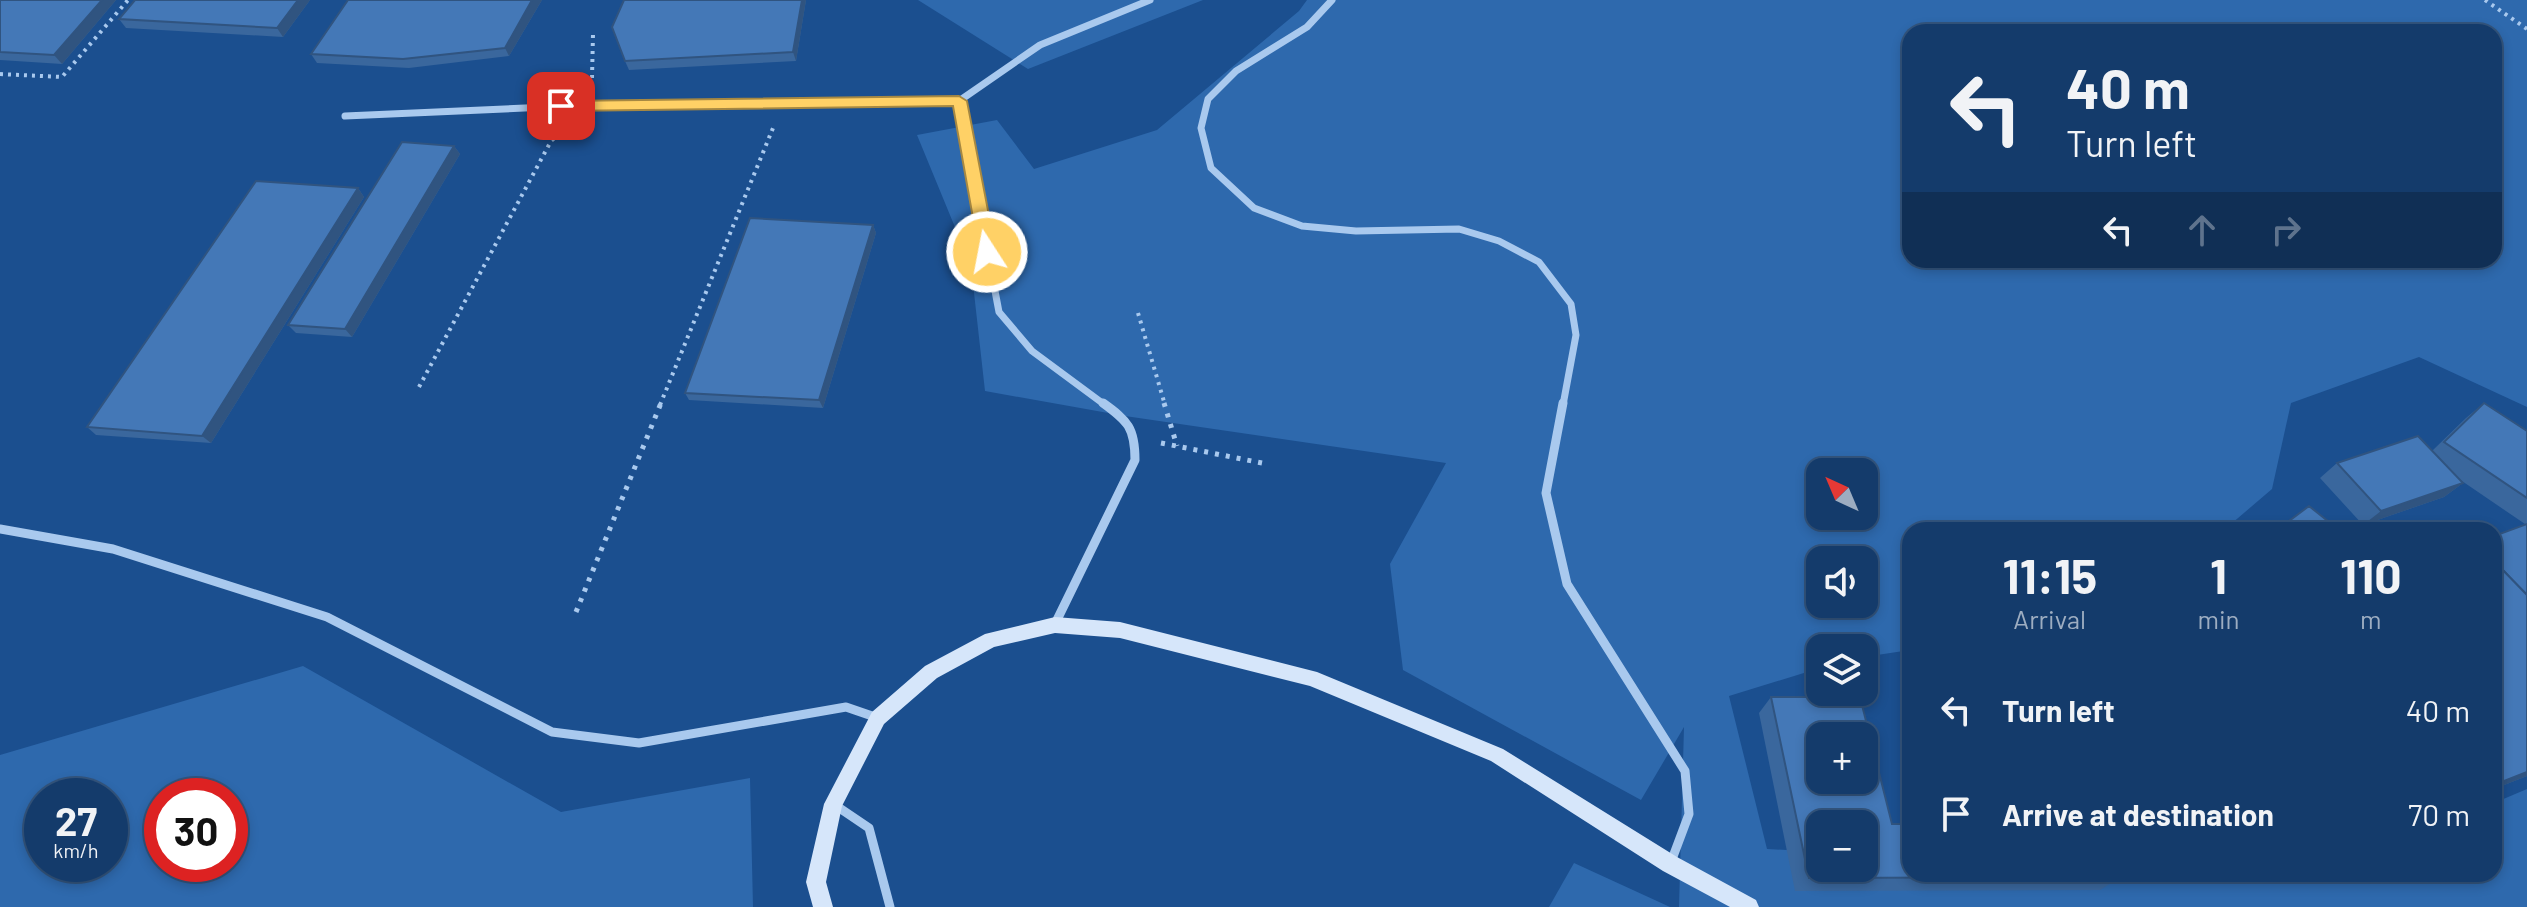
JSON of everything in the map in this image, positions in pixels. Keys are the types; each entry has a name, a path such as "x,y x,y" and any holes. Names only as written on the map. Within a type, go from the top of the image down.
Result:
{"street":[{"path":"345,116 592,105 959,101 1040,45 1150,0"},
{"path":"1332,0 1307,27 1236,71 1208,99 1201,128 1211,168 1254,208 1302,226 1356,231 1459,229 1499,241 1539,262 1571,304 1576,335 1546,493 1567,584 1685,771 1689,814 1670,864"},
{"path":"959,101 999,312 1032,351 1126,420 1135,439 1135,460 1055,625"},
{"path":"0,529 113,549 327,617 552,732 639,743 846,707 878,718"},
{"path":"823,907 816,882 833,804 878,718 931,672 991,640 1055,625 1120,630 1311,678 1497,755 1670,864 1749,907"},
{"path":"833,804 869,828 890,907"}],"path":[{"path":"0,74 62,77 128,0"},
{"path":"2485,0 2527,29"},
{"path":"419,387 551,141 592,105 593,34"},
{"path":"576,612 784,102"},
{"path":"1138,313 1177,446"},
{"path":"1135,439 1262,463"}],"shaded area":[{"path":"918,0 1203,0 1028,69"},
{"path":"1307,0 2527,0 2527,407 2419,357 2291,403 2272,489 2233,522 1902,522 1902,651 1878,655 1878,634 1806,634 1806,672 1729,696 1767,849 1806,851 1806,882 1878,882 1878,870 1902,873 1902,882 2502,882 2502,800 2527,789 2527,907 1679,907 1684,727 1641,800 1403,670 1390,564 1446,463 1125,416 985,391 971,266 917,135 997,120 1034,169 1157,130 1299,11"},
{"path":"303,666 561,812 750,778 753,907 0,907 0,755"},
{"path":"1574,863 1670,907 1549,907"}],"building":[{"path":"0,0 102,0 54,55 0,52"},
{"path":"135,0 298,0 277,28 119,19"},
{"path":"348,0 532,0 505,48 403,59 311,54"},
{"path":"624,0 802,0 793,52 625,61 612,27"},
{"path":"402,142 454,146 345,329 288,325"},
{"path":"256,181 358,188 202,436 87,427"},
{"path":"750,218 873,225 819,400 685,393"},
{"path":"2484,403 2527,431 2527,498 2444,442"},
{"path":"2418,436 2463,483 2381,511 2337,463"},
{"path":"2309,506 2329,522 2288,522"},
{"path":"2527,524 2527,595 2502,569 2502,533"},
{"path":"2502,569 2527,595 2527,772 2502,782"},
{"path":"1771,697 1806,697 1806,706 1862,706 1866,722 1806,722 1806,794 1878,794 1878,768 1892,824 1902,824 1902,878 1878,878 1878,810 1806,810 1806,864"}],"route":[{"path":"561,106 959,101 987,252"}]}
